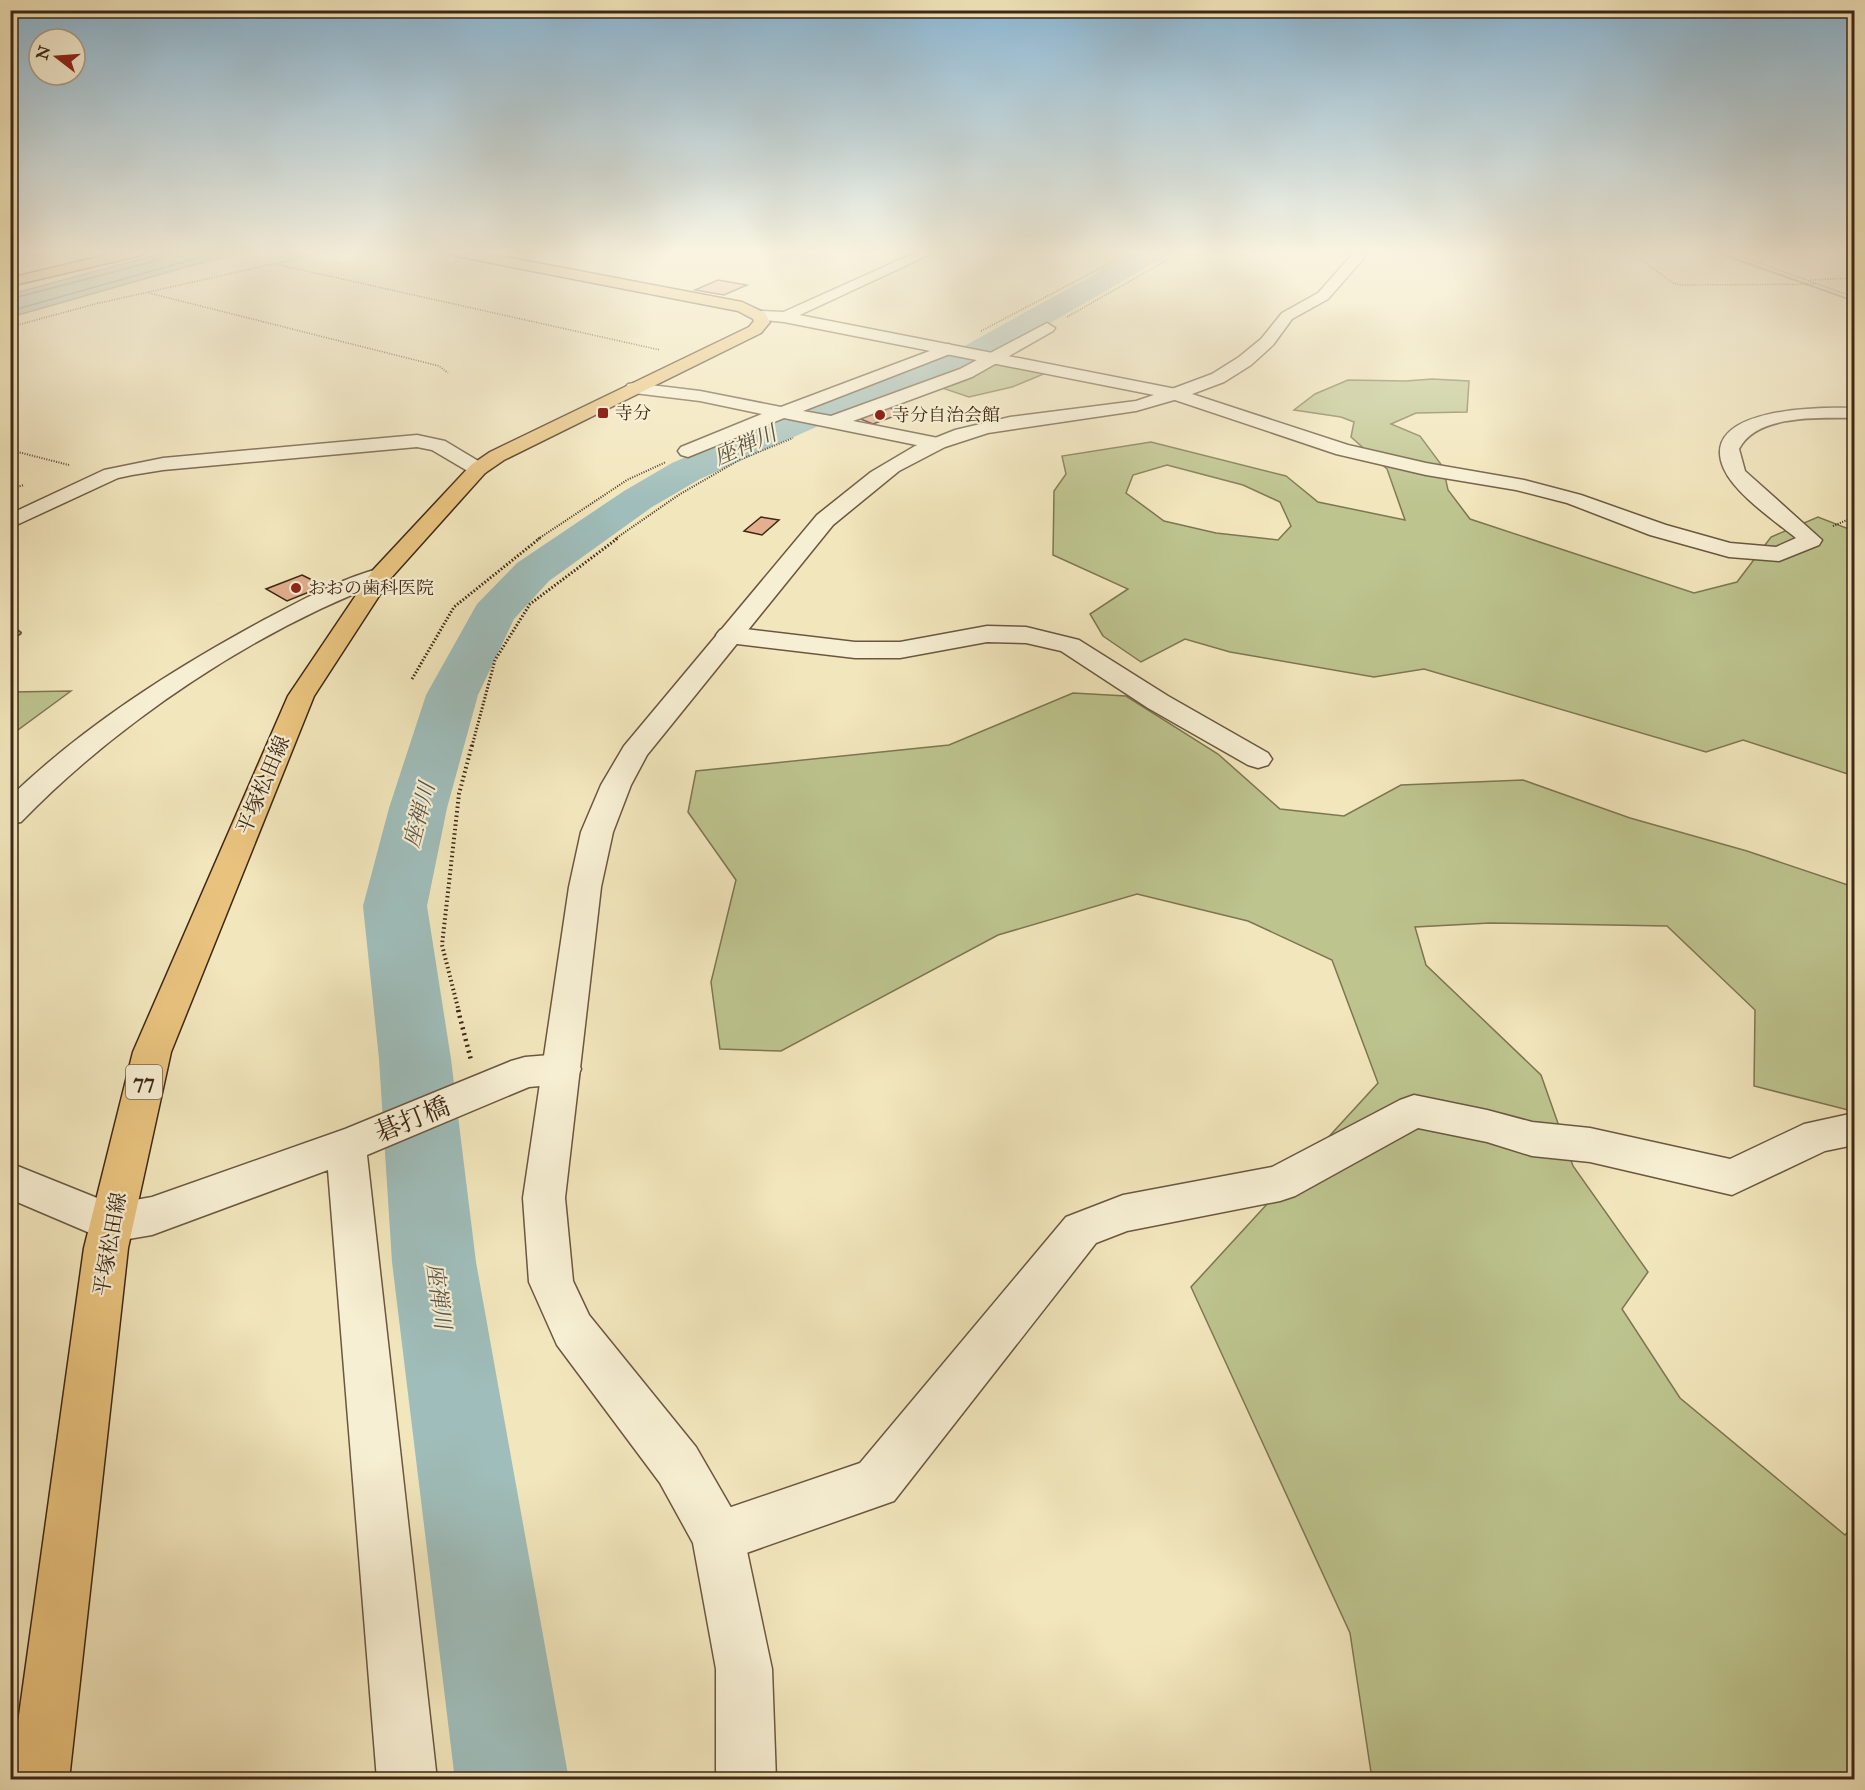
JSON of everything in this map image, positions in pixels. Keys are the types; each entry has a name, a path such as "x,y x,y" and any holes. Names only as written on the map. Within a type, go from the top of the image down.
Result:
{"main road":[{"name":"平塚松田線","path":"39,1779 106,1248 152,1052 301,696 381,575 478,469 497,456 744,336"}],"street":[{"path":"880,336 1175,394 1343,450 1426,469 1517,484 1574,499 1658,530 1729,550 1779,554 1810,540 1748,485 1733,467 1732,440 1744,428 1773,417 1813,413 1854,413"},
{"path":"831,423 957,376 1032,336"},
{"path":"746,1779 744,1669 718,1537 678,1465 573,1329 551,1282 544,1198 585,887 601,822 616,785 634,752 825,520 876,477 936,443 983,429 1138,405 1175,394 1218,378 1245,362 1272,336"},
{"path":"688,451 949,349"},
{"path":"634,388 700,396 936,443"},
{"path":"10,522 111,474 163,464 417,441 438,445 478,469"},
{"path":"10,815 36,788 120,720 219,655 345,588 381,575"},
{"path":"729,635 855,650 900,650 987,634 1026,636 1070,645 1158,702 1258,759"},
{"name":"碁打橋","path":"111,1223 152,1216 352,1143 525,1072 562,1069"},
{"path":"718,1537 876,1483 1081,1230 1123,1213 1280,1183 1414,1111 1487,1126 1532,1139 1590,1145 1732,1177 1818,1136 1854,1129"},
{"path":"352,1143 408,1779"},
{"path":"10,1180 111,1223"}],"path":[{"path":"318,336 439,366 448,373"},
{"path":"596,336 697,358"},
{"path":"949,349 974,336"},
{"path":"472,1095 442,945 459,794 495,660 530,604 614,540 680,494 739,460 831,423"},
{"path":"10,450 72,466"},
{"path":"412,679 454,607 546,533 627,480 688,451"}],"green space":[{"path":"990,363 1046,373 1012,387 969,397 939,387"},
{"path":"1432,379 1469,381 1467,412 1416,413 1391,424 1420,436 1443,467 1448,490 1470,519 1694,593 1737,582 1771,537 1818,517 1854,531 1854,776 1743,740 1706,752 1424,669 1374,677 1230,652 1185,639 1141,662 1103,636 1090,614 1128,589 1053,555 1054,491 1066,474 1062,456 1151,442 1286,476 1318,502 1405,520 1387,469 1351,437 1354,422 1341,417 1294,410 1315,394 1348,380","holes":["1167,465 1243,485 1280,502 1291,526 1278,540 1216,533 1164,521 1126,493 1133,475"]},
{"path":"71,691 11,735 11,692"},
{"path":"1073,693 1126,696 1218,754 1280,809 1344,816 1401,785 1523,780 1630,818 1747,851 1854,887 1854,1110 1852,1111 1754,1086 1755,1010 1667,926 1490,923 1415,927 1426,965 1541,1075 1573,1166 1648,1272 1622,1309 1680,1398 1845,1535 1854,1525 1854,1779 1372,1779 1350,1633 1191,1287 1378,1083 1332,960 1248,921 1137,894 998,935 781,1051 720,1049 711,982 736,880 688,812 696,771 949,745"}],"building":[{"name":"寺分自治会館","path":"887,407 903,413 873,424 858,418"},
{"path":"761,517 779,520 762,535 744,531"},
{"name":"おおの歯科医院","path":"302,575 324,586 287,601 266,589"}],"waterway":[{"name":"座禅川","path":"512,1780 434,1262 415,1059 395,906 418,808 452,695 493,614 533,572 638,499 686,471 858,396 970,356 1006,336"}],"place":[{"name":"寺分","path":"603,413"},
{"name":"寺分自治会館","path":"880,415"},
{"name":"おおの歯科医院","path":"296,588"}]}
